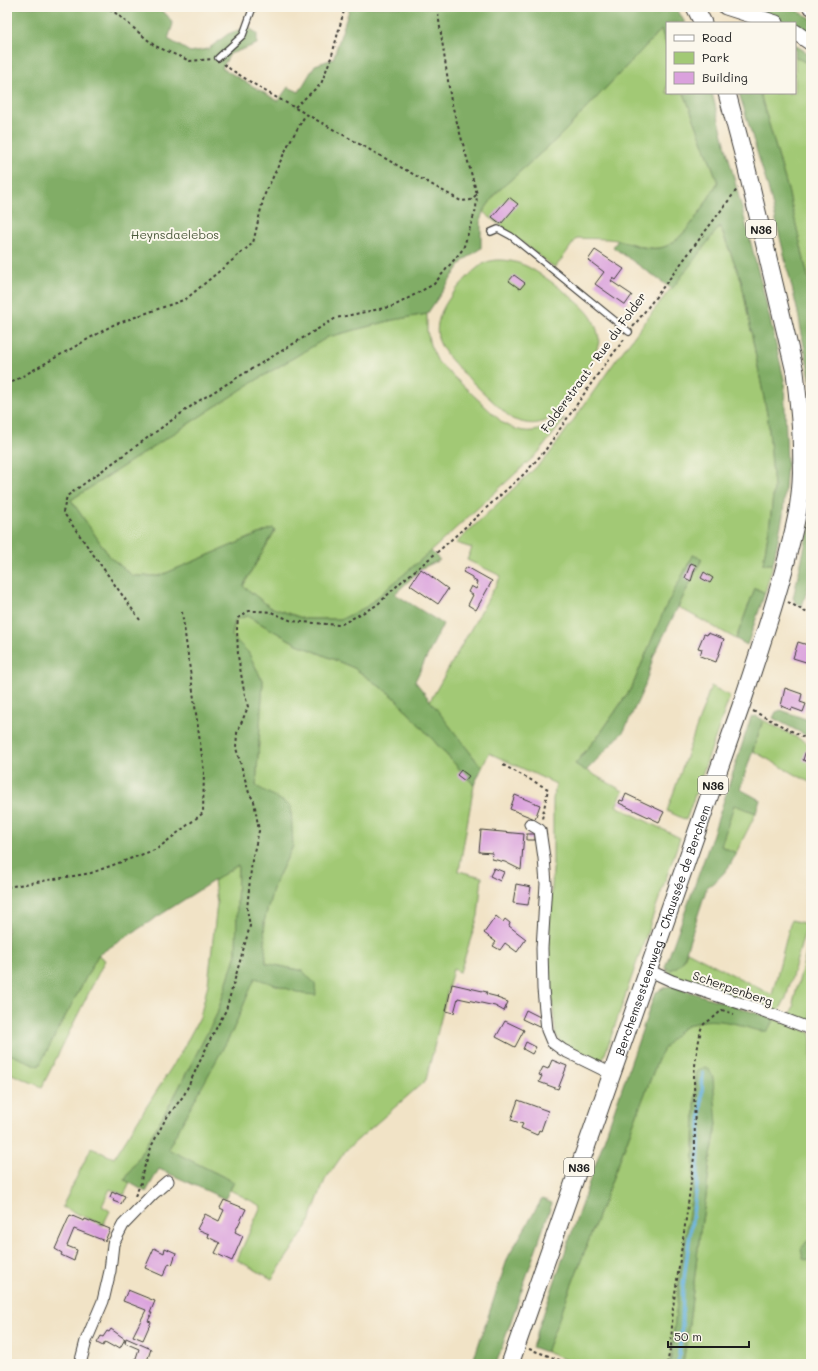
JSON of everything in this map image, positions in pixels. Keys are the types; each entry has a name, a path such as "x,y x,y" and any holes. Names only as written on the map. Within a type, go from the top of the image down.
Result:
{"main road":[{"path":"695,7 702,22"},
{"path":"726,7 773,22"},
{"path":"796,33 811,43"},
{"path":"796,40 811,48"},
{"name":"Berchemsesteenweg - Chaussée de Berchem","path":"510,1364 741,706 777,599 793,534 799,502 802,467 799,406 795,372 748,174 727,94"}],"street":[{"path":"535,827 544,858 546,884 542,948 543,989 547,1030 552,1042 563,1050 612,1074"},
{"name":"Scherpenberg","path":"648,970 672,981 758,1009 811,1029"},
{"path":"80,1364 86,1341 103,1301 110,1271 113,1244 123,1225 154,1193 168,1181"}],"lane":[{"path":"218,58 243,35 254,7"},
{"path":"491,232 498,229 511,236 629,332"}],"path":[{"path":"104,7 112,10 155,46 190,61 218,58 230,70 264,91 295,107 461,202 471,200 477,194"},
{"path":"295,107 321,84 332,54 345,7"},
{"path":"140,620 63,512 67,496 197,402 336,318 394,306 434,284 463,249 476,209 477,194 451,101 437,7"},
{"path":"7,384 113,325 186,299 253,243 264,196 289,143 306,114"},
{"name":"Folderstraat - Rue du Folder","path":"135,1196 141,1183 142,1174 152,1145 165,1120 184,1095 226,1010 250,926 247,909 252,860 259,831 254,801 249,793 236,748 237,733 248,707 238,656 238,618 249,611 258,611 271,612 292,621 340,625 377,606 400,582 441,549 525,473 544,452 595,378 748,174"},
{"path":"777,599 792,603 811,615"},
{"path":"7,887 91,873 157,849 203,812 204,771 182,612"},
{"path":"741,706 756,712 811,742"},
{"path":"503,765 548,789 535,827"},
{"path":"667,1364 671,1344 673,1307 693,1166 695,1129 694,1075 696,1057 701,1029 704,1024 722,1010"},
{"path":"517,1344 571,1364"}],"green space":[{"name":"Heynsdaelebos","path":"7,7 159,7 159,9 167,15 173,24 168,39 190,52 208,49 228,34 247,27 257,33 257,44 230,54 222,68 278,101 288,87 299,92 315,65 333,59 350,7 676,7 684,22 666,22 666,43 661,30 560,136 497,192 483,212 481,218 481,248 463,261 427,314 393,320 328,337 250,384 71,500 110,557 133,576 159,576 273,528 275,530 243,586 270,607 305,619 342,619 366,607 431,551 440,560 422,568 395,594 443,624 415,681 482,768 474,785 393,696 354,668 297,644 247,616 235,620 232,636 248,652 263,682 256,786 291,806 293,846 274,885 264,922 266,963 303,971 315,984 316,995 303,994 255,978 233,1030 168,1149 234,1182 225,1199 159,1169 146,1192 125,1180 173,1099 217,1014 236,954 238,865 98,955 39,1066 7,1053"},
{"path":"750,7 790,7 811,18 811,37 796,29 796,22 783,22"},
{"path":"661,30 666,43 666,94 684,94 718,182 694,221 678,239 669,245 654,248 643,247 612,239 577,238 555,268 483,212 497,192 560,136"},
{"path":"796,46 811,55 811,66 796,57"},
{"path":"796,57 811,66 811,290 788,190 760,94 796,94"},
{"path":"684,94 712,94 763,290 784,379 787,463 783,515 773,564 763,564 774,487 768,419 741,279 720,226 672,289 613,247 618,240 650,248 660,248 669,245 678,239 694,221 718,182"},
{"path":"739,94 760,94 788,190 811,290 811,384 798,313 769,191"},
{"path":"719,225 741,279 768,419 774,487 763,564 773,564 765,593 755,588 736,639 678,607 702,559 693,555 645,656 632,687 602,731 575,764 623,791 616,806 680,838 604,1057 599,1062 561,1043 556,1035 548,966 553,870 553,799 556,784 489,753 482,768 430,701 501,576 467,560 472,548 456,543 548,456 616,360"},
{"path":"506,260 526,266 559,288 584,308 594,322 598,333 599,339 595,355 577,387 557,414 541,423 520,422 512,419 460,370 443,349 439,341 437,327 441,314 451,296 478,267 487,262"},
{"path":"427,314 427,331 430,345 438,362 503,423 512,428 534,431 565,419 539,452 431,551 366,607 342,619 305,619 270,607 243,586 275,531 273,528 159,576 133,576 110,557 71,500 250,384 328,337 393,320"},
{"path":"811,519 811,579 802,606 795,602 793,598"},
{"path":"693,555 702,559 654,655 644,688 624,731 586,771 575,764 602,731 632,687 665,608"},
{"path":"755,588 765,593 747,645 736,639"},
{"path":"247,616 297,644 354,668 393,696 474,785 459,871 482,877 478,916 460,972 453,969 426,1080 346,1150 325,1180 307,1227 272,1279 237,1260 261,1206 230,1190 234,1182 167,1149 233,1030 255,977 303,994 303,971 266,963 264,922 274,885 293,846 256,786 263,682 248,652 232,636 235,620"},
{"path":"711,686 730,696 686,820 667,811"},
{"path":"781,710 811,721 811,738 773,718 776,712"},
{"path":"756,716 763,720 740,789 760,800 756,813 734,805 721,846 736,853 731,864 724,873 707,887 683,961 671,970 665,967 710,843 751,717"},
{"path":"763,720 811,745 811,783 753,751"},
{"path":"734,804 756,813 736,853 721,846"},
{"path":"238,865 236,954 217,1014 173,1099 125,1180 130,1183 124,1195 110,1189 102,1206 110,1211 103,1225 62,1207 91,1148 114,1158 180,1054 200,1017 208,984 217,903 214,880"},
{"path":"791,920 807,924 786,998 778,1013 672,977 665,967 671,970 683,961 687,951 772,995"},
{"path":"811,935 811,1026 789,1017 794,1006 793,1003"},
{"path":"98,955 105,960 42,1087 7,1072 7,1053 39,1065"},
{"path":"672,986 771,1018 774,1021 767,1031 763,1031 723,1021 700,1021 682,1029 667,1045 659,1057 546,1352 532,1347 655,993 665,987"},
{"path":"771,1018 811,1033 811,1364 683,1364 710,1161 717,1124 696,1072 693,1185 669,1364 577,1364 546,1352 659,1057 666,1044 675,1034 696,1022 706,1020 727,1021 760,1031 772,1025 773,1021"},
{"path":"705,1067 709,1069 713,1078 717,1124 710,1161 683,1364 669,1364 693,1185 696,1072"},
{"path":"542,1199 552,1203 496,1364 472,1364 508,1257"},
{"path":"811,1236 811,1261 803,1259 801,1249"}],"building":[{"path":"509,197 518,204 501,224 492,217"},
{"path":"595,250 624,269 616,280 613,278 611,281 632,295 625,305 595,284 604,272 588,260"},
{"path":"514,275 525,283 520,289 509,281"},
{"path":"691,563 696,565 691,581 685,578"},
{"path":"467,567 492,581 476,610 468,605 473,595 468,592 471,586 476,589 478,585 472,577 463,572"},
{"path":"421,569 448,589 438,604 410,585"},
{"path":"704,572 713,578 710,583 701,578"},
{"path":"708,633 724,639 716,662 700,656 702,649 698,648 704,634 707,635"},
{"path":"798,642 811,646 809,663 793,658"},
{"path":"785,688 802,694 800,702 806,704 803,712 792,708 791,710 781,706"},
{"path":"806,750 811,751 811,763 803,760"},
{"path":"461,770 469,776 465,781 457,775"},
{"path":"626,794 664,812 659,822 619,803 620,800 623,801"},
{"path":"515,795 540,805 535,819 510,809"},
{"path":"481,830 524,834 521,870 505,862 492,859 493,853 479,852"},
{"path":"527,834 535,834 535,840 527,840"},
{"path":"494,868 504,872 500,881 490,876"},
{"path":"516,884 531,887 528,905 513,903"},
{"path":"496,916 503,922 505,919 510,923 509,926 526,939 517,952 505,943 500,950 493,946 496,942 484,933"},
{"path":"452,984 487,992 486,994 498,997 497,998 508,1002 504,1011 495,1006 458,998 454,1013 446,1011"},
{"path":"526,1010 542,1018 541,1028 522,1019"},
{"path":"505,1021 524,1030 515,1047 496,1037"},
{"path":"526,1042 536,1047 532,1054 523,1049"},
{"path":"552,1060 567,1066 558,1089 539,1082 542,1076 539,1075 543,1067 548,1069"},
{"path":"518,1100 548,1111 541,1131 539,1130 537,1135 521,1128 523,1124 511,1120"},
{"path":"112,1192 125,1196 121,1204 113,1201 114,1199 110,1197"},
{"path":"224,1200 246,1209 235,1232 243,1236 232,1261 215,1253 220,1243 208,1237 209,1234 197,1229 205,1214 219,1221 224,1210 220,1208"},
{"path":"70,1215 110,1229 105,1241 74,1229 67,1246 77,1250 74,1261 61,1255 62,1253 55,1249"},
{"path":"154,1248 164,1253 165,1248 176,1253 172,1265 169,1263 163,1276 145,1268"},
{"path":"128,1290 155,1301 148,1321 151,1322 143,1340 133,1336 146,1310 123,1301"},
{"path":"111,1329 125,1339 120,1348 115,1345 114,1347 105,1342 103,1346 97,1343 101,1336 103,1337 107,1331 109,1332"},
{"path":"126,1338 151,1349 146,1364 134,1364 139,1349 125,1343"}],"waterway":[{"path":"678,1364 682,1326 683,1286 697,1184 703,1073"}]}
